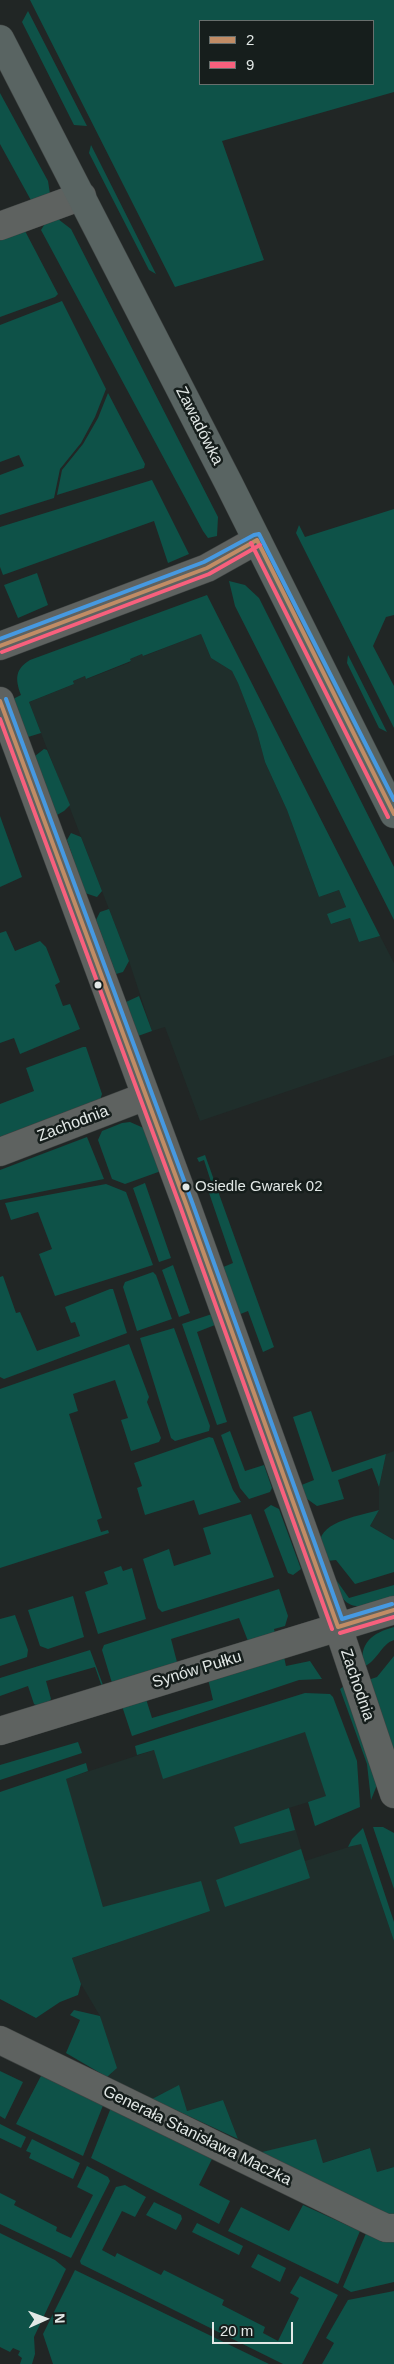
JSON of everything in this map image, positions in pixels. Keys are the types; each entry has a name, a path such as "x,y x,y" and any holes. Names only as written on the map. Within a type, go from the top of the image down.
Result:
{"main road":[{"name":"Zawadówka","path":"0,39 257,540 394,814"}],"street":[{"path":"0,226 82,196"},
{"path":"0,646 207,568 257,540"},
{"name":"Zachodnia","path":"0,701 146,1096 338,1627 394,1794"},
{"name":"Zachodnia","path":"0,1152 146,1096"},
{"name":"Synów Pułku","path":"0,1731 394,1610"},
{"name":"Generała Stanisława Maczka","path":"0,2040 369,2220 386,2228 394,2228"}],"shaded area":[{"path":"201,634 211,658 232,671 238,683 257,732 265,762 287,810 319,897 339,890 346,907 332,924 350,918 359,942 380,936 394,963 394,1055 200,1121 165,1027 152,1031 129,961 29,702 74,684 73,681 85,676 87,679 131,662 130,659 142,654 144,656"},
{"path":"394,1451 394,1540 370,1526 379,1510 379,1487 386,1454"},
{"path":"301,1724 350,1789 289,1808 305,1861 361,1843 394,1941 394,2167 377,2172 369,2148 323,2163 258,2153 238,2139 223,2100 187,2111 163,2093 152,2099 107,2077 112,2073 100,2016 81,1984 72,1958 114,1944 65,1779 154,1750"}],"green space":[{"path":"30,0 394,0 394,92 222,141 264,260 175,287"},
{"path":"28,11 87,126 74,125 22,22"},
{"path":"0,93 48,181 50,194 33,204 0,144"},
{"path":"91,145 156,274 149,270 89,153"},
{"path":"58,219 71,229 218,517 217,536 208,538 203,531 41,230 46,222"},
{"path":"24,229 58,294 55,297 0,317 0,236"},
{"path":"62,301 106,389 95,417 81,443 60,469 54,498 0,515 0,475 24,466 19,455 0,462 0,325"},
{"path":"108,393 145,464 144,468 57,495 62,470 83,444 98,418"},
{"path":"152,480 189,554 168,563 154,521 3,575 0,567 0,527"},
{"path":"394,509 394,615 386,617 373,646 394,686 394,728 296,533 299,525 305,537"},
{"path":"37,573 48,605 18,618 4,585"},
{"path":"229,581 245,585 259,598 394,867 394,920 235,606"},
{"path":"207,595 380,936 359,942 350,918 331,924 327,914 346,907 339,890 319,897 287,810 265,762 257,732 238,683 232,671 211,658 201,634 143,656 142,654 130,659 131,661 86,679 85,676 73,681 74,684 29,702 41,733 28,737 13,699 21,695 17,679 21,667 25,663"},
{"path":"348,655 387,732 379,728 347,663"},
{"path":"44,749 47,750 70,805 57,815 35,756"},
{"path":"0,816 22,877 0,887"},
{"path":"71,833 81,837 102,891 97,897 85,893 67,840"},
{"path":"109,909 129,961 123,972 116,974 96,920 100,912"},
{"path":"6,931 15,951 40,941 46,947 60,982 55,985 63,1006 70,1004 80,1029 20,1054 14,1038 0,1043 0,933"},
{"path":"139,996 152,1031 138,1036 126,1002"},
{"path":"86,1047 102,1094 100,1100 0,1137 0,1104 34,1091 26,1068"},
{"path":"130,1122 146,1129 161,1171 125,1184 112,1179 98,1140 102,1131"},
{"path":"87,1137 104,1179 0,1200 0,1170"},
{"path":"205,1155 274,1347 263,1352 248,1311 238,1315 221,1268 233,1263 207,1187 212,1185 204,1160 199,1162 197,1158"},
{"path":"145,1183 171,1258 159,1262 133,1188"},
{"path":"106,1184 126,1192 153,1265 55,1296 39,1254 52,1249 38,1212 11,1220 5,1203"},
{"path":"173,1265 190,1313 179,1317 162,1270"},
{"path":"153,1272 156,1275 172,1319 137,1331 123,1287 125,1282"},
{"path":"3,1276 16,1313 20,1312 37,1351 80,1336 75,1322 71,1323 65,1307 110,1289 113,1289 127,1333 4,1379 0,1377 0,1277"},
{"path":"212,1314 215,1325 197,1332 227,1422 217,1425 182,1324"},
{"path":"174,1328 210,1426 209,1431 175,1441 171,1438 140,1338"},
{"path":"129,1344 149,1397 147,1402 161,1438 159,1442 131,1451 121,1420 128,1418 115,1380 73,1394 78,1411 69,1414 102,1518 97,1520 101,1532 108,1530 109,1533 0,1568 0,1389"},
{"path":"311,1411 332,1472 386,1454 379,1487 372,1468 338,1480 344,1499 317,1506 303,1496 299,1486 314,1480 293,1417"},
{"path":"230,1431 245,1471 264,1465 272,1488 270,1492 249,1499 240,1488 221,1435"},
{"path":"209,1437 213,1438 233,1490 241,1502 199,1515 194,1500 145,1515 137,1488 142,1486 134,1463"},
{"path":"271,1505 279,1509 301,1569 293,1575 288,1573 264,1510"},
{"path":"379,1510 370,1526 394,1540 394,1572 355,1584 336,1560 327,1561 320,1545 322,1535 334,1524 343,1520"},
{"path":"251,1514 274,1577 162,1612 158,1608 143,1559 169,1549 174,1566 211,1554 203,1528"},
{"path":"121,1566 123,1571 132,1568 146,1619 98,1634 85,1592 108,1584 104,1572"},
{"path":"332,1574 349,1598 394,1585 394,1597 371,1604 354,1606 342,1597"},
{"path":"279,1589 288,1616 285,1626 274,1629 275,1633 248,1641 239,1618 171,1639 177,1662 175,1664 112,1683 102,1650 104,1645"},
{"path":"73,1596 84,1637 48,1649 40,1646 28,1610"},
{"path":"15,1615 28,1650 27,1657 0,1666 0,1619"},
{"path":"394,1627 394,1640 386,1645 368,1665 363,1667 362,1659 365,1645 379,1632"},
{"path":"90,1650 103,1685 102,1687 95,1667 46,1681 51,1699 48,1703 38,1706 34,1704 28,1686 0,1696 0,1678"},
{"path":"394,1656 394,1752 368,1680 377,1677"},
{"path":"284,1657 286,1666 310,1661 322,1679 299,1680 132,1736 122,1706 146,1699 152,1718 213,1700 208,1679"},
{"path":"344,1686 377,1785 371,1800 367,1764 340,1689"},
{"path":"305,1693 330,1694 333,1697 357,1761 360,1807 315,1826 308,1802 326,1796 305,1732 163,1779 154,1750 137,1755 135,1746"},
{"path":"78,1742 82,1753 0,1780 0,1765"},
{"path":"86,1763 88,1771 66,1779 103,1907 201,1881 210,1911 72,1958 81,1984 78,1995 60,2002 36,2018 0,1999 0,1792"},
{"path":"289,1808 295,1830 240,1844 234,1827"},
{"path":"373,1827 383,1827 394,1833 394,1889"},
{"path":"363,1828 394,1922 394,1941 361,1844 348,1847 352,1839"},
{"path":"301,1849 310,1878 225,1907 216,1880"},
{"path":"74,2010 100,2016 117,2068 107,2077 66,2053 80,2020 70,2015"},
{"path":"0,2071 23,2082 5,2119 0,2116"},
{"path":"42,2074 104,2103 83,2156 16,2124"},
{"path":"179,2085 187,2111 223,2100 238,2139 152,2099"},
{"path":"112,2105 212,2159 199,2185 230,2201 219,2224 91,2158"},
{"path":"0,2124 26,2137 21,2148 0,2138"},
{"path":"32,2139 80,2163 73,2179 29,2158 31,2153 26,2151"},
{"path":"316,2139 323,2163 370,2148 377,2172 394,2167 394,2215 375,2212 258,2153"},
{"path":"87,2166 108,2177 110,2181 71,2258 0,2224 0,2193 16,2201 14,2205 57,2227 56,2231 71,2238 93,2195 77,2187"},
{"path":"125,2185 146,2197 135,2217 122,2211 102,2250 115,2257 117,2253 161,2275 164,2270 224,2300 222,2305 265,2327 263,2333 278,2341 299,2298 290,2293 300,2276 338,2295 302,2364 283,2364 81,2264 80,2261 116,2187"},
{"path":"154,2202 181,2215 182,2219 176,2230 146,2215"},
{"path":"303,2205 360,2231 338,2284 228,2231 241,2207 289,2231"},
{"path":"197,2223 243,2246 239,2255 192,2232"},
{"path":"367,2231 382,2242 394,2242 394,2282 351,2292 343,2287"},
{"path":"0,2233 55,2260 66,2269 34,2337 35,2354 32,2364 20,2364 22,2358 18,2355 20,2351 13,2348 10,2352 0,2347"},
{"path":"258,2254 286,2268 280,2282 251,2267"},
{"path":"75,2270 269,2364 53,2364 43,2334"},
{"path":"394,2291 394,2364 322,2364 334,2343 326,2338 348,2300"}],"transit line":[{"path":"0,639 204,562 259,534 394,800"},
{"name":"2","path":"257,540 394,814"},
{"name":"2","path":"0,646 207,568 257,540"},
{"name":"9","path":"251,543 388,817"},
{"name":"9","path":"2,652 209,574 260,545"},
{"path":"6,699 192,1202 342,1619 392,1604"},
{"name":"2","path":"0,701 186,1204 338,1627"},
{"name":"9","path":"0,719 180,1206 332,1629"},
{"name":"2","path":"338,1627 394,1610"},
{"name":"9","path":"340,1633 394,1617"}],"place":[{"name":"Osiedle Gwarek 02","path":"186,1187"}]}
